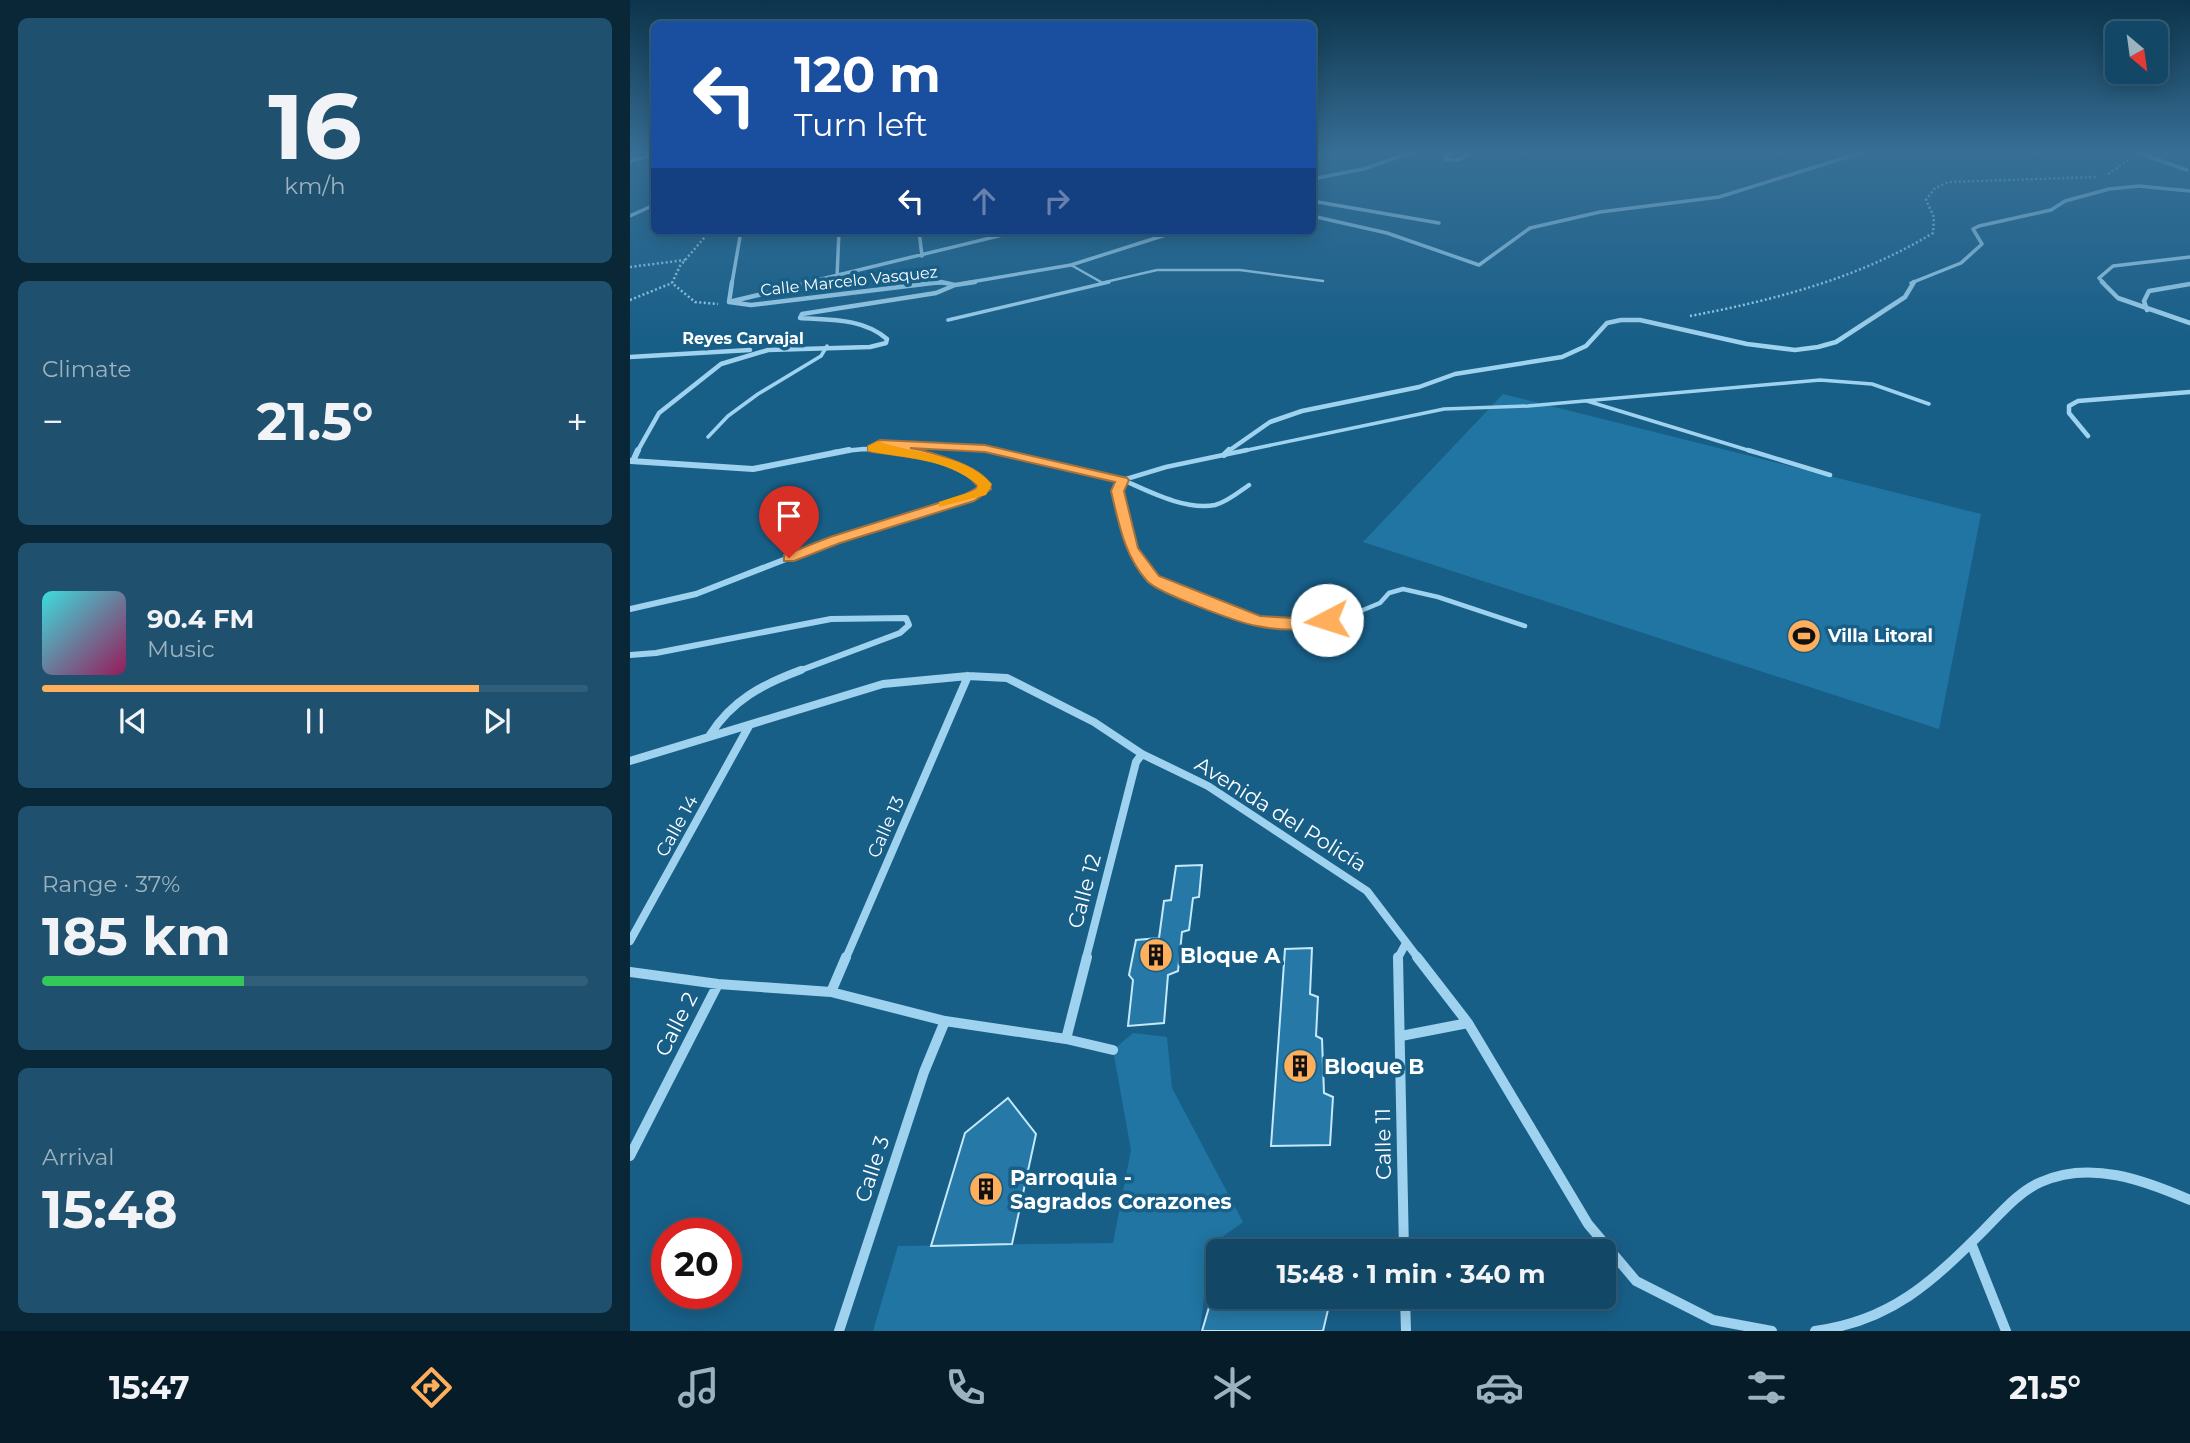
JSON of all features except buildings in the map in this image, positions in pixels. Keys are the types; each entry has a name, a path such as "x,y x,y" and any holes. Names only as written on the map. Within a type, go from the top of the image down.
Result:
{"street":[{"path":"1393,215 1439,223"},
{"path":"1316,217 1387,233 1479,265 1530,228 1589,215"},
{"path":"1224,456 1243,438 1270,422 1302,411 1419,387 1455,374 1562,356 1586,346 1607,323 1621,320 1640,320 1746,344 1795,350 1836,342 1905,298 1910,284 1919,278 1961,263 1982,244 1973,229 2028,215"},
{"path":"740,235 729,302 1001,235"},
{"path":"837,277 839,235"},
{"path":"919,235 922,256"},
{"path":"955,285 1071,265 1165,235"},
{"path":"2190,257 2113,266 2099,278 2118,298 2190,323"},
{"name":"Calle Marcelo Vasquez","path":"729,302 751,304 941,282 955,285"},
{"path":"2147,310 2144,301 2149,291 2190,284"},
{"name":"Calle Marcelo Vasquez","path":"632,461 649,426 659,413 721,364 768,350 827,346 870,347 886,343 887,339 882,332 856,324 798,317 830,307 936,293 955,285"},
{"path":"630,357 768,350"},
{"path":"2088,436 2069,413 2069,406 2078,401 2190,392"},
{"path":"630,608 696,594 835,540 969,498 985,489 985,484 972,474 948,463 915,453 872,448 823,453 758,469 719,470 653,461 632,461"},
{"path":"630,655 656,653 831,619 906,618 909,625 900,633 763,684 724,713 710,735"},
{"name":"Avenida del Policía","path":"630,761 883,684 968,676 1007,678 1094,722 1142,754 1208,786 1367,891 1405,945 1468,1023 1588,1224 1636,1281 1714,1326 1772,1331"},
{"name":"Calle 13","path":"831,992 968,676"},
{"name":"Calle 14","path":"630,941 749,726"},
{"name":"Calle 12","path":"1066,1039 1136,762 1142,754"},
{"name":"Calle 11","path":"1404,1239 1398,957 1405,945"},
{"path":"630,972 718,985 831,992 946,1021 1066,1039 1113,1050"},
{"name":"Calle 2","path":"630,1156 718,985"},
{"name":"Calle 3","path":"839,1331 924,1072 946,1021"},
{"path":"1401,1036 1468,1023"},
{"path":"1815,1331 1835,1330 1886,1312 1925,1289 2020,1194 2049,1178 2097,1171 2145,1180 2190,1200"},
{"path":"1971,1243 2006,1331"},
{"path":"1405,1309 1406,1331"}],"lane":[{"path":"1071,265 1101,282"},
{"path":"948,320 1101,282 1175,269 1240,270 1323,281"},
{"path":"708,437 728,416 821,356 827,346"},
{"path":"1525,626 1438,597 1403,589 1389,593 1380,603 1346,617 1308,624 1258,621 1217,608 1153,580 1131,548 1118,491 1123,480 1142,473 1444,409 1528,406 1820,380 1872,384 1929,404"},
{"path":"1584,400 1830,475"},
{"path":"872,448 887,442 985,448 1123,480 1146,490 1205,506 1217,505 1249,485"}],"path":[{"path":"1684,317 1749,305 1906,252 1933,233 1933,215"},
{"path":"630,300 673,283 686,260 707,235"},
{"path":"630,267 686,260"},
{"path":"673,283 695,302 708,305 729,302"}],"shaded area":[{"name":"Villa Litoral","path":"1503,394 1981,514 1939,729 1363,542"},
{"path":"1133,1033 1167,1037 1172,1088 1243,1222 1220,1239 1206,1239 1206,1280 1200,1331 873,1331 898,1246 1113,1243 1131,1150 1113,1050"}],"slow traffic":[{"path":"878,445 872,448 915,453 948,463 972,474 985,484 982,492 944,504"}],"place":[{"name":"Villa Litoral","path":"1804,636"},
{"name":"Bloque A","path":"1156,955"},
{"name":"Bloque B","path":"1300,1066"},
{"name":"Parroquia - Sagrados Corazones","path":"986,1189"}],"district":[{"name":"Reyes Carvajal","path":"743,338"}],"route":[{"path":"789,558 835,540 969,498 985,489 985,484 972,474 948,463 915,453 872,448 880,443 985,448 1123,480 1118,491 1131,548 1153,580 1217,608 1258,621 1308,624 1327,620"}]}
